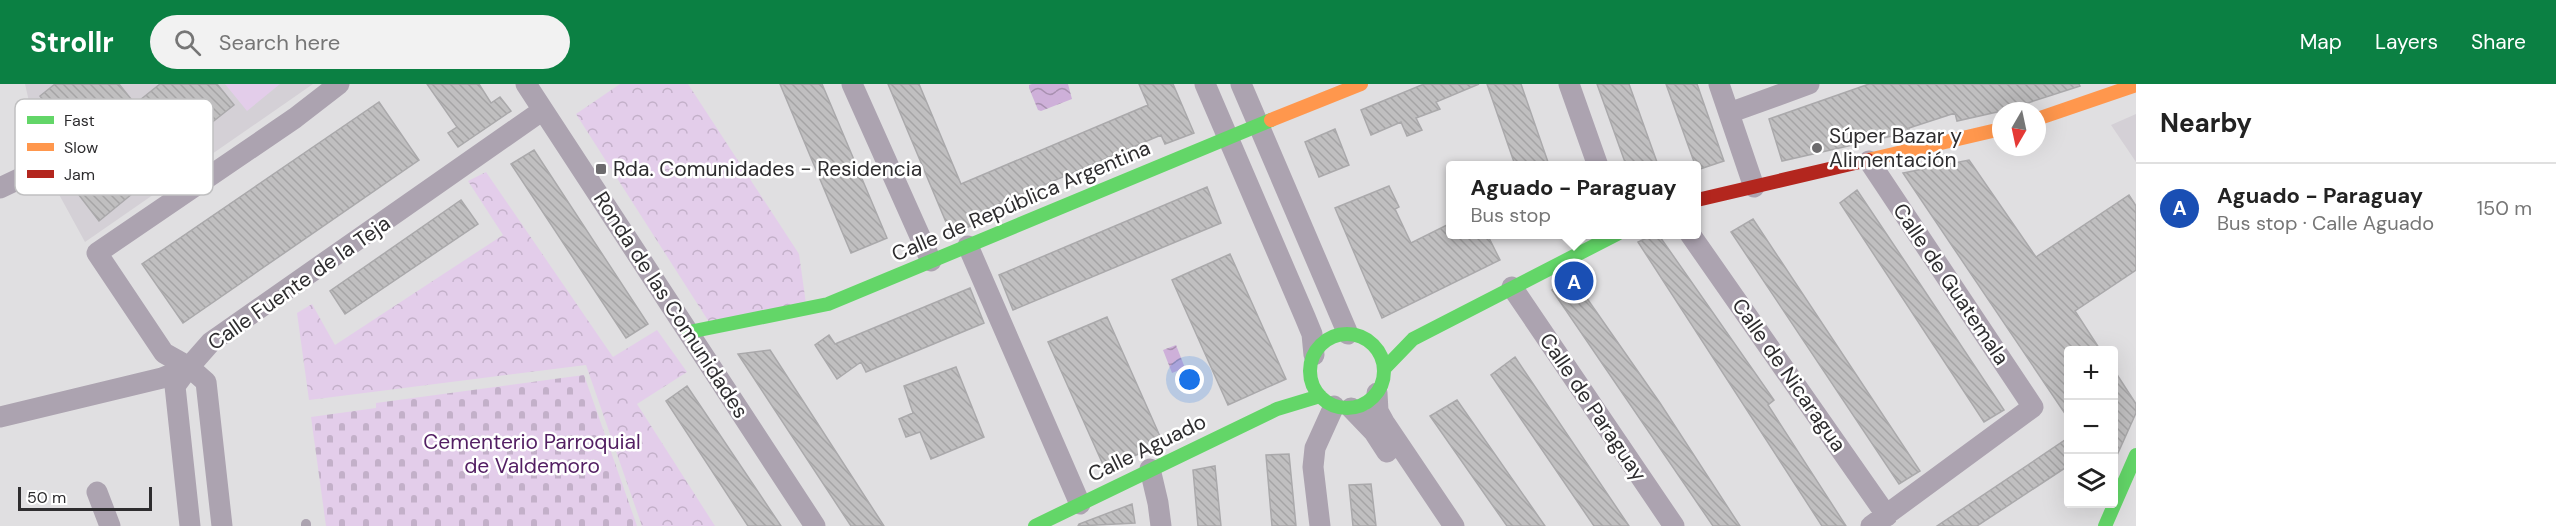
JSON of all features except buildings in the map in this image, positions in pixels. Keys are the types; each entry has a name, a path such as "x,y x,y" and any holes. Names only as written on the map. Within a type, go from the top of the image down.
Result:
{"street":[{"path":"213,174 295,118 339,84"},
{"name":"Ronda de las Comunidades","path":"526,84 815,526"},
{"path":"852,84 931,261"},
{"path":"1205,84 1312,334 1313,386 1374,432 1437,526"},
{"path":"1242,84 1348,334"},
{"name":"Calle de República Argentina","path":"689,332 828,304 1258,124 1361,84"},
{"path":"1569,84 1597,161"},
{"path":"1719,84 1754,187"},
{"path":"1729,113 1809,84"},
{"path":"2046,116 2136,86"},
{"name":"Calle Fuente de la Teja","path":"0,417 162,378 189,367 211,342 543,110"},
{"path":"1701,199 1992,131"},
{"name":"Calle de Guatemala","path":"1869,161 2033,407 1879,521"},
{"path":"0,188 15,181"},
{"path":"182,195 97,253 164,354 189,367 206,382 222,526"},
{"path":"1384,369 1413,339 1607,239"},
{"name":"Calle de Nicaragua","path":"1693,239 1879,521"},
{"path":"968,246 1080,504"},
{"name":"Calle de Paraguay","path":"1512,287 1674,526"},
{"path":"1312,364 1328,340 1348,334 1368,341 1413,339"},
{"path":"1335,403 1370,400 1377,393 1383,381 1384,369 1382,358 1368,341"},
{"name":"Calle Aguado","path":"1035,526 1277,409 1298,390 1312,364"},
{"path":"189,367 175,387 190,526"},
{"path":"1377,393 1378,411 1384,422 1454,526"},
{"path":"1320,526 1313,467 1315,448 1335,403"},
{"name":"Calle Aguado","path":"1277,409 1335,403"},
{"path":"2105,526 2136,455"},
{"path":"1150,469 1161,526"},
{"path":"97,492 110,526"}],"shaded area":[{"path":"25,84 313,84 213,153 213,99 28,99"},
{"path":"2136,114 2136,162 2111,125"},
{"path":"59,195 153,195 85,242"}],"green space":[{"path":"225,84 280,84 247,111"},
{"path":"620,84 688,84 799,254 806,304 709,322 576,114"},
{"path":"486,172 613,357 657,330 687,372 637,404 715,526 642,526 586,365 309,400 297,313 312,304 335,345 503,235 468,181"},
{"name":"Cementerio Parroquial de Valdemoro","path":"584,375 637,526 326,526 311,417 376,408 376,403"}],"water":[{"path":"1032,84 1068,84 1072,99 1041,111 1038,110 1029,88"},
{"path":"1176,345 1185,368 1172,373 1163,350"}],"traffic: fast":[{"path":"689,332 828,304 1271,120"},
{"path":"1384,369 1413,339 1607,239"},
{"path":"1347,334 1361,337 1373,345 1381,357 1384,371 1381,385 1373,397 1361,405 1347,408 1333,405 1321,397 1313,385 1310,371 1313,357 1321,345 1333,337 1347,334"},
{"path":"1035,526 1277,409 1320,396"},
{"path":"2105,526 2136,455"}],"traffic: slow":[{"path":"1271,120 1361,84"},
{"path":"2046,116 2136,85"},
{"path":"1868,160 1992,131"}],"traffic: jam":[{"path":"1701,199 1868,160"}],"place":[{"name":"Súper Bazar y Alimentación","path":"1817,148"},
{"name":"Rda. Comunidades - Residencia","path":"601,169"},
{"name":"Aguado - Paraguay","path":"1574,281"}]}
